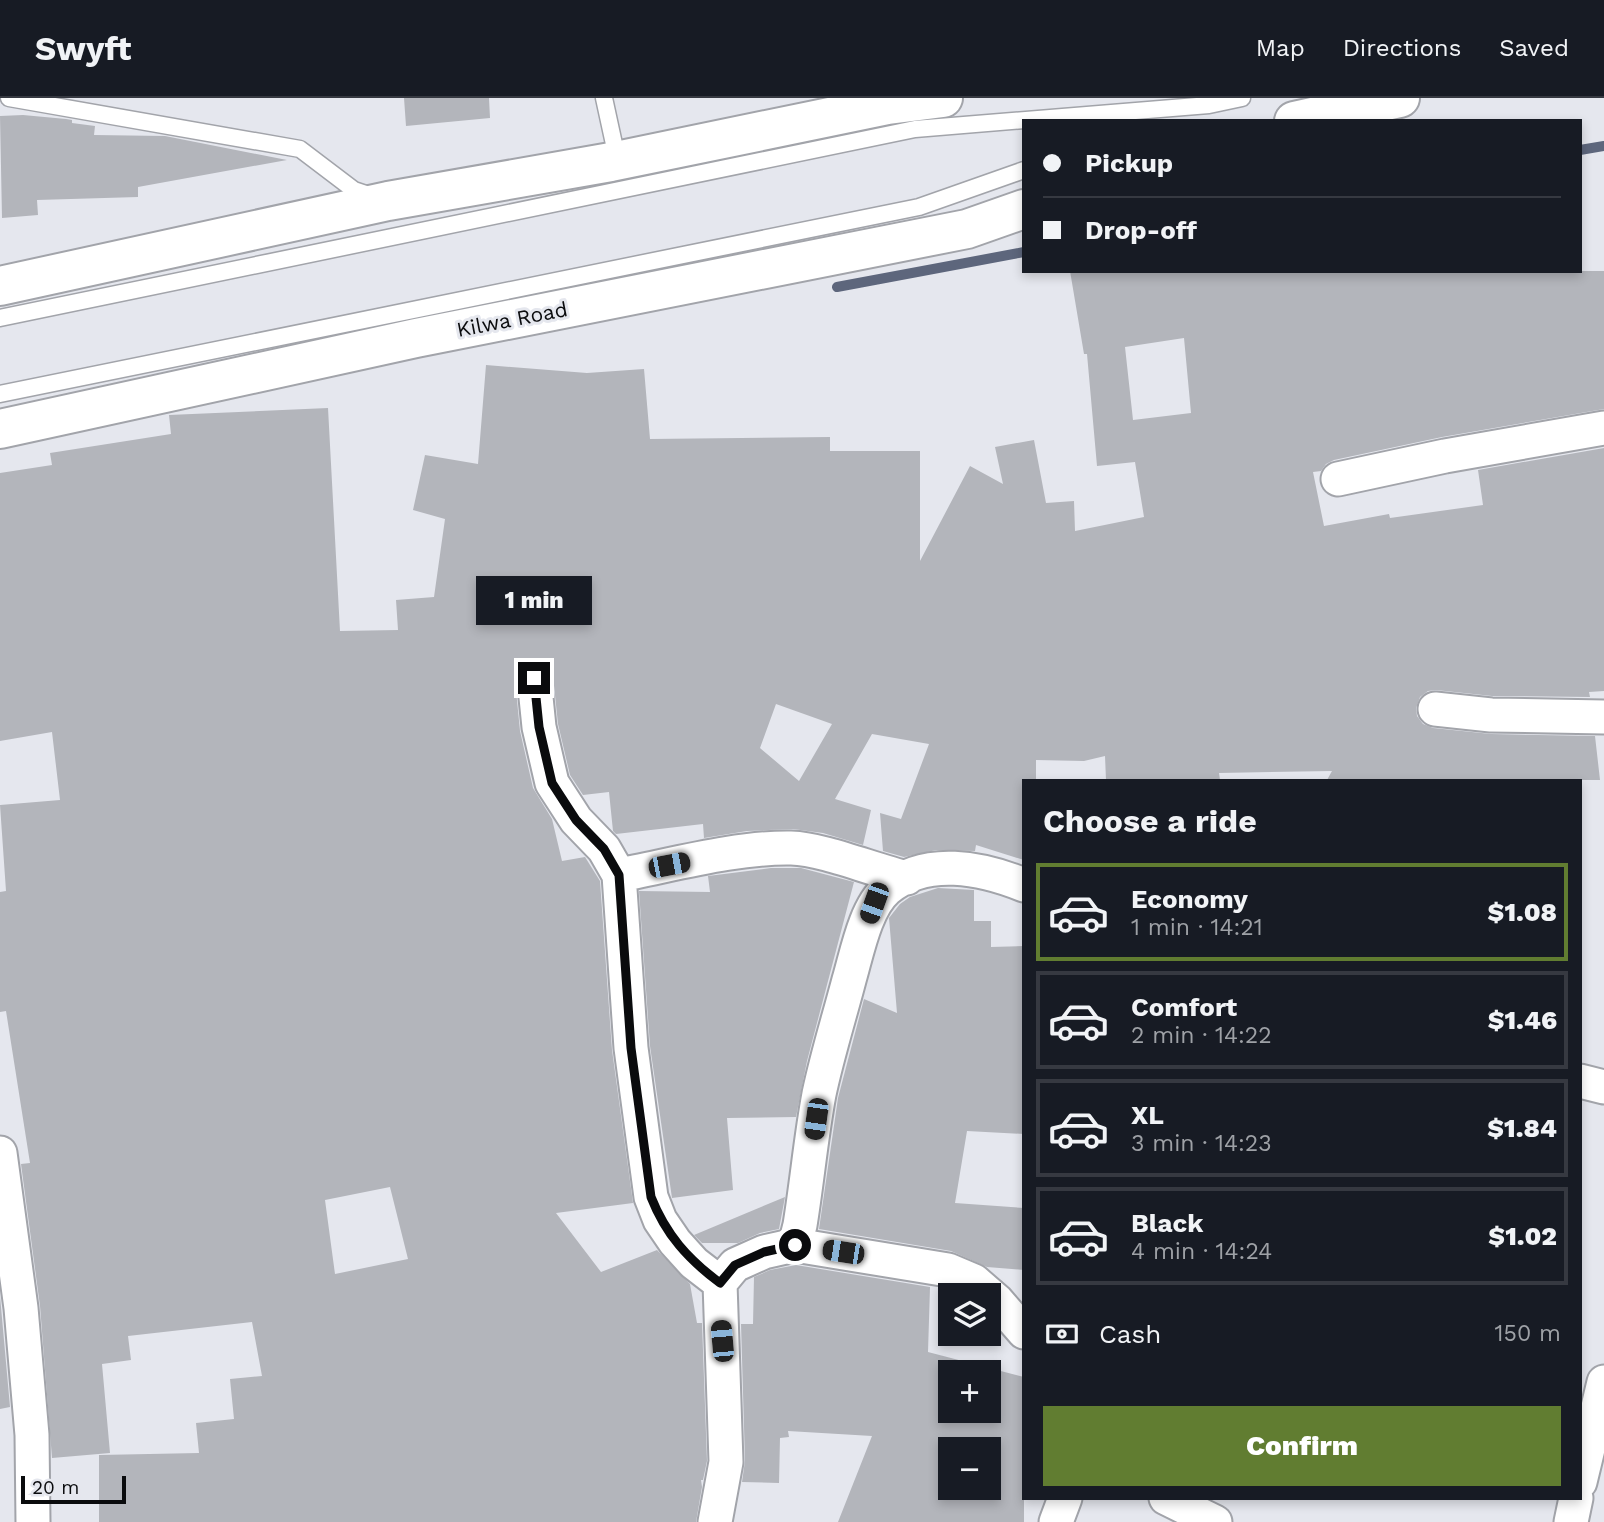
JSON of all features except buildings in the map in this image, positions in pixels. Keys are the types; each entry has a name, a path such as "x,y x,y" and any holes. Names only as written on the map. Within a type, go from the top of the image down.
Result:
{"highway":[{"path":"0,286 388,201 611,162 888,105 943,98"},
{"path":"1303,119 1400,98"},
{"name":"Kilwa Road","path":"0,429 430,335 967,229 1022,210"}],"street":[{"path":"1338,479 1446,456 1604,428"},
{"path":"534,678 539,727 552,783 576,820 604,849 619,875 631,1048 651,1197 660,1220 675,1242 720,1283"},
{"path":"1435,709 1491,715 1604,717"},
{"path":"619,875 694,860 790,848 812,851 907,878"},
{"path":"795,1245 819,1093 858,947 874,903 888,888 929,869 953,867 982,871 1022,884"},
{"path":"1582,1082 1604,1087"},
{"path":"0,1153 24,1334 32,1436 33,1522"},
{"path":"715,1522 726,1462 720,1283 735,1265 764,1252 795,1245 948,1270 974,1282 997,1301 1022,1330"},
{"path":"1582,1474 1603,1395"},
{"path":"1056,1522 1064,1500"},
{"path":"1170,1500 1215,1522"},
{"path":"1571,1522 1576,1500"}],"lane":[{"path":"9,98 300,149 354,190 388,201"},
{"path":"604,98 614,144 611,162"},
{"path":"1038,119 1209,105 1242,98"},
{"path":"1170,119 1209,105"},
{"path":"0,318 915,129 1022,120"},
{"path":"0,394 919,207 1022,171"}],"waterway":[{"path":"1582,150 1604,146"},
{"path":"837,287 1022,252"}],"route":[{"path":"534,678 539,727 552,783 576,820 604,849 619,875 631,1048 651,1197 660,1220 675,1242 695,1263 720,1283 735,1265 764,1252 795,1245"}]}
